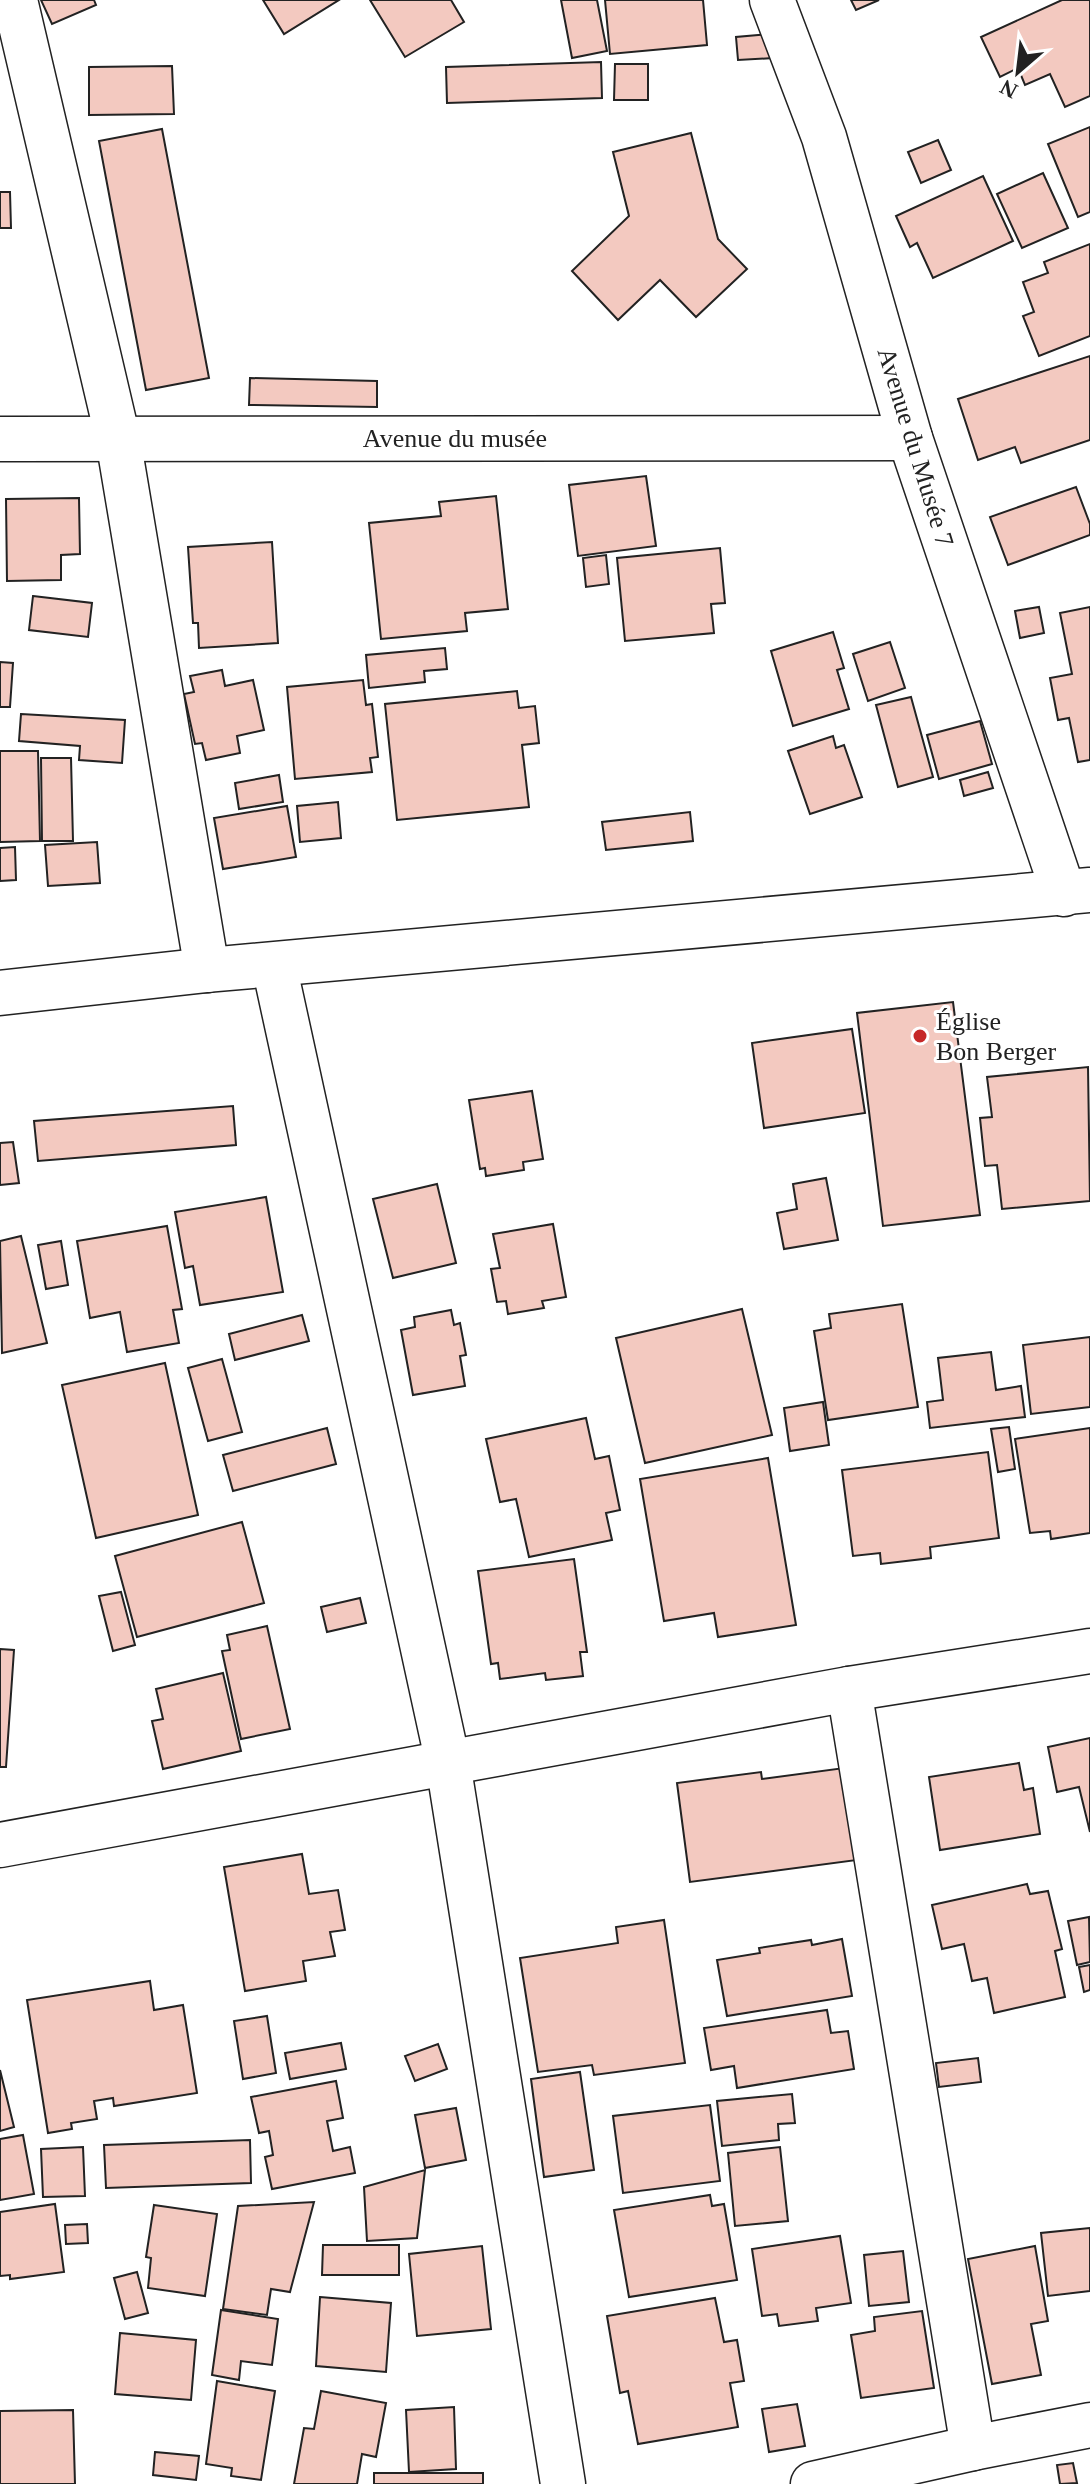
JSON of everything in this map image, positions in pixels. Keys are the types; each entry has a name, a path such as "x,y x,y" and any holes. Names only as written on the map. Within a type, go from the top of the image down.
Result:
{"street":[{"path":"15,0 118,439 207,970"},
{"name":"Avenue du Musée 7","path":"772,0 824,137 910,438 1077,892"},
{"name":"Avenue du musée","path":"0,439 910,438"},
{"path":"0,993 207,970 1077,892"},
{"path":"274,965 448,1763 563,2484"},
{"path":"0,1845 849,1689 1090,1651"},
{"path":"849,1689 973,2448"},
{"path":"813,2484 1090,2425"}],"building":[{"path":"41,0 94,0 96,5 52,24"},
{"path":"263,0 339,0 284,34"},
{"path":"370,0 451,0 464,22 405,57"},
{"path":"561,0 597,0 607,51 572,58"},
{"path":"605,0 703,0 707,45 610,54"},
{"path":"851,0 879,0 856,10"},
{"path":"1062,0 1090,0 1090,96 1065,107 1050,74 1025,85 1018,68 1000,77 981,37"},
{"path":"771,34 773,58 738,60 736,37"},
{"path":"601,62 602,98 447,103 446,67"},
{"path":"615,64 648,64 648,100 614,100"},
{"path":"172,66 174,114 89,115 89,67"},
{"path":"1090,127 1090,212 1078,217 1048,144"},
{"path":"162,129 209,378 146,390 99,141"},
{"path":"691,133 718,239 747,269 696,317 660,280 618,320 572,271 629,216 613,152"},
{"path":"938,140 951,170 921,183 908,152"},
{"path":"1043,173 1068,228 1022,248 997,194"},
{"path":"983,176 1013,241 933,278 917,243 910,247 896,216"},
{"path":"0,192 10,192 11,228 0,228"},
{"path":"1090,244 1090,336 1039,356 1023,316 1034,312 1023,282 1048,273 1044,262"},
{"path":"1090,356 1090,440 1021,463 1015,447 978,460 958,399"},
{"path":"250,378 377,381 377,407 249,405"},
{"path":"646,476 656,546 578,556 569,485"},
{"path":"1076,487 1090,524 1090,535 1008,565 990,517"},
{"path":"496,496 508,609 465,613 467,631 381,639 369,523 441,516 439,502"},
{"path":"79,498 80,554 61,555 61,580 7,581 6,499"},
{"path":"272,542 278,643 199,648 198,623 193,623 188,547"},
{"path":"720,548 725,603 711,604 714,633 625,641 617,558"},
{"path":"606,555 609,584 586,587 583,558"},
{"path":"33,596 92,603 88,637 29,630"},
{"path":"1039,607 1044,633 1020,638 1015,611"},
{"path":"1090,607 1090,760 1078,762 1069,718 1058,720 1050,678 1072,674 1060,613"},
{"path":"833,632 844,668 837,670 849,709 793,726 771,651"},
{"path":"890,642 905,688 868,701 853,654"},
{"path":"445,648 447,669 424,671 425,682 369,688 366,655"},
{"path":"0,662 13,663 10,707 0,707"},
{"path":"222,670 225,686 253,680 264,730 237,736 240,753 206,760 202,743 195,744 184,694 194,692 190,676"},
{"path":"363,680 366,705 372,704 378,757 370,758 372,772 295,779 287,687"},
{"path":"517,691 519,708 535,706 539,743 522,745 529,807 397,820 385,704"},
{"path":"911,697 933,777 898,787 876,705"},
{"path":"21,714 125,720 122,763 79,760 80,746 19,741"},
{"path":"980,721 992,764 939,779 927,735"},
{"path":"833,736 836,748 844,745 862,797 810,814 788,751"},
{"path":"0,751 38,751 40,841 0,842"},
{"path":"41,758 71,758 73,841 42,841"},
{"path":"988,772 993,788 964,796 960,780"},
{"path":"279,775 283,802 239,809 235,783"},
{"path":"338,802 341,838 300,842 297,806"},
{"path":"287,806 296,857 223,869 214,818"},
{"path":"690,812 693,841 606,850 602,822"},
{"path":"97,842 100,883 48,886 45,845"},
{"path":"15,847 16,880 0,881 0,848"},
{"path":"953,1002 980,1215 883,1226 857,1013"},
{"path":"852,1029 865,1113 764,1128 752,1043"},
{"path":"1088,1067 1090,1201 1002,1209 997,1165 985,1166 980,1118 992,1117 987,1077"},
{"path":"532,1091 543,1159 523,1162 524,1170 486,1176 485,1168 480,1169 469,1100"},
{"path":"233,1106 236,1145 38,1161 34,1121"},
{"path":"13,1142 19,1183 0,1185 0,1143"},
{"path":"826,1178 838,1240 784,1249 777,1213 797,1209 793,1184"},
{"path":"437,1184 456,1263 393,1278 373,1199"},
{"path":"266,1197 283,1292 200,1305 193,1266 185,1268 175,1212"},
{"path":"553,1224 566,1297 542,1301 544,1308 508,1314 506,1301 497,1302 491,1269 500,1268 493,1234"},
{"path":"167,1226 182,1309 173,1310 179,1343 127,1352 120,1312 90,1318 77,1241"},
{"path":"21,1236 47,1343 2,1353 0,1241"},
{"path":"61,1241 68,1285 46,1289 38,1245"},
{"path":"902,1304 918,1407 828,1420 814,1331 831,1328 829,1314"},
{"path":"742,1309 772,1435 645,1463 616,1338"},
{"path":"451,1310 454,1325 460,1323 466,1355 460,1356 465,1386 413,1395 401,1330 415,1327 414,1317"},
{"path":"302,1315 309,1341 235,1360 229,1334"},
{"path":"1090,1337 1090,1407 1031,1414 1023,1345"},
{"path":"991,1352 996,1390 1021,1386 1025,1417 930,1428 927,1402 943,1400 938,1358"},
{"path":"222,1359 242,1432 208,1441 188,1368"},
{"path":"165,1363 198,1515 96,1538 62,1385"},
{"path":"823,1402 829,1445 790,1451 784,1408"},
{"path":"586,1418 595,1459 609,1456 620,1510 606,1513 612,1540 529,1557 516,1499 500,1502 486,1439"},
{"path":"1009,1427 1015,1469 998,1472 991,1429"},
{"path":"327,1428 336,1464 233,1491 223,1455"},
{"path":"1090,1428 1090,1533 1051,1539 1050,1531 1030,1533 1015,1439"},
{"path":"988,1452 999,1538 930,1547 931,1558 881,1564 880,1553 853,1556 842,1470"},
{"path":"768,1458 796,1625 718,1637 714,1613 664,1621 640,1479"},
{"path":"242,1522 264,1603 137,1637 115,1556"},
{"path":"574,1559 587,1652 580,1652 583,1676 546,1680 545,1673 500,1679 498,1663 491,1664 478,1571"},
{"path":"121,1592 135,1645 113,1651 99,1596"},
{"path":"360,1598 366,1623 327,1632 321,1607"},
{"path":"267,1626 290,1729 241,1739 222,1651 230,1650 227,1635"},
{"path":"0,1649 14,1650 6,1767 0,1767"},
{"path":"223,1673 241,1751 163,1769 152,1721 163,1719 156,1689"},
{"path":"1090,1738 1090,1832 1079,1787 1057,1792 1048,1747"},
{"path":"1019,1763 1024,1790 1033,1788 1040,1834 940,1850 929,1777"},
{"path":"844,1768 857,1860 690,1882 677,1783 761,1772 762,1779"},
{"path":"302,1854 309,1894 338,1890 345,1930 330,1932 335,1956 303,1961 306,1981 245,1991 224,1867"},
{"path":"1027,1884 1030,1894 1048,1891 1062,1949 1055,1951 1065,1997 994,2013 987,1978 972,1981 964,1944 942,1949 932,1905"},
{"path":"1089,1917 1090,1962 1077,1965 1068,1921"},
{"path":"664,1920 685,2063 594,2075 592,2065 538,2072 520,1958 618,1943 616,1927"},
{"path":"842,1939 852,1996 727,2016 717,1960 760,1953 759,1948 811,1940 812,1945"},
{"path":"1090,1965 1090,1990 1084,1992 1079,1967"},
{"path":"150,1981 154,2010 183,2005 197,2093 114,2106 113,2098 94,2101 97,2119 71,2123 72,2129 48,2133 27,2000"},
{"path":"827,2010 831,2033 848,2031 854,2069 737,2088 734,2066 711,2070 704,2028"},
{"path":"267,2016 276,2073 243,2079 234,2021"},
{"path":"341,2043 346,2069 290,2079 285,2053"},
{"path":"438,2044 447,2069 415,2081 405,2056"},
{"path":"978,2058 981,2082 939,2087 936,2063"},
{"path":"0,2070 14,2127 0,2131"},
{"path":"580,2072 594,2170 544,2177 531,2079"},
{"path":"336,2081 343,2118 327,2121 333,2151 350,2147 355,2173 272,2189 265,2157 273,2155 269,2131 259,2133 251,2097"},
{"path":"792,2094 795,2123 778,2124 779,2140 722,2146 717,2101"},
{"path":"710,2105 720,2181 623,2193 613,2116"},
{"path":"456,2108 466,2160 425,2168 415,2115"},
{"path":"23,2135 34,2194 0,2200 0,2139"},
{"path":"250,2140 251,2183 106,2188 104,2145"},
{"path":"83,2147 85,2196 43,2197 41,2149"},
{"path":"780,2147 788,2221 735,2226 728,2153"},
{"path":"425,2170 417,2238 367,2241 364,2187"},
{"path":"710,2195 712,2206 724,2204 737,2280 629,2297 614,2210"},
{"path":"314,2202 290,2292 271,2289 267,2315 223,2309 238,2206"},
{"path":"55,2204 64,2272 10,2279 10,2275 0,2276 0,2212"},
{"path":"154,2205 217,2214 205,2296 148,2288 151,2258 146,2257"},
{"path":"87,2224 88,2243 66,2244 65,2225"},
{"path":"1090,2228 1090,2291 1048,2296 1041,2233"},
{"path":"840,2236 851,2303 816,2308 818,2321 779,2326 777,2314 762,2316 752,2249"},
{"path":"323,2245 399,2245 399,2275 322,2275"},
{"path":"482,2246 491,2329 417,2336 409,2254"},
{"path":"1035,2246 1048,2321 1031,2324 1041,2375 992,2384 968,2259"},
{"path":"903,2251 909,2302 869,2306 864,2255"},
{"path":"137,2272 148,2313 125,2319 114,2278"},
{"path":"320,2297 391,2303 386,2372 316,2366"},
{"path":"715,2298 724,2342 737,2340 744,2381 730,2383 738,2427 638,2444 628,2391 620,2393 607,2316"},
{"path":"221,2310 278,2319 272,2365 241,2361 239,2380 212,2375"},
{"path":"922,2311 934,2388 861,2398 851,2335 875,2331 874,2317"},
{"path":"120,2333 196,2340 191,2400 115,2394"},
{"path":"217,2381 275,2391 261,2480 231,2476 232,2468 206,2464"},
{"path":"321,2391 386,2403 376,2457 362,2454 357,2484 294,2484 304,2428 314,2429"},
{"path":"797,2404 805,2446 769,2452 762,2409"},
{"path":"454,2407 456,2469 409,2472 406,2410"},
{"path":"73,2410 75,2484 0,2484 0,2411"},
{"path":"155,2452 199,2456 196,2480 153,2475"},
{"path":"1073,2463 1077,2483 1060,2484 1057,2465"},
{"path":"374,2473 483,2473 483,2484 374,2484"}],"place":[{"name":"Église Bon Berger","path":"920,1036"}]}
